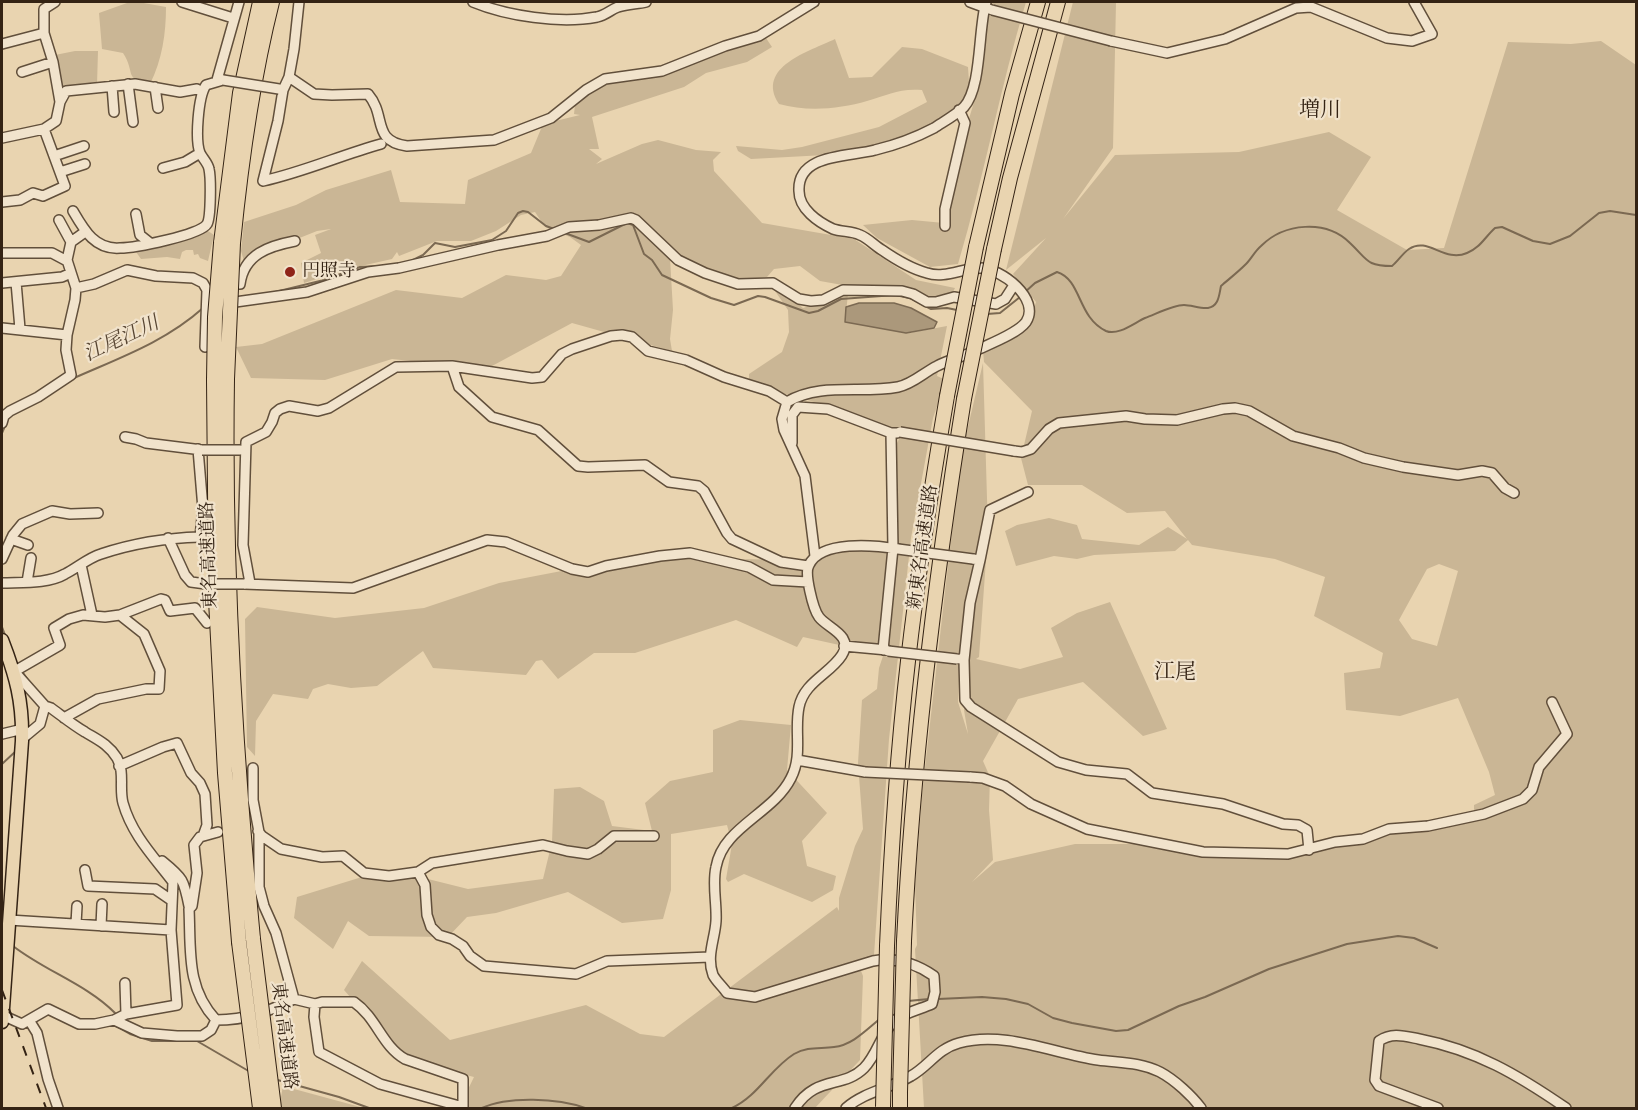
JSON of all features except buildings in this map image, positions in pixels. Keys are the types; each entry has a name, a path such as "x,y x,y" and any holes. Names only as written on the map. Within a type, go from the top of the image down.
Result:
{"highway":[{"name":"東名高速道路","path":"260,2 240,93 227,243 220,380 226,456 230,604 246,940 260,1108"},
{"name":"東名高速道路","path":"227,243 251,99 272,2"},
{"name":"新東名高速道路","path":"883,1108 887,946 896,796 908,661 930,493 976,247 1012,94 1038,2"},
{"name":"新東名高速道路","path":"900,1108 904,941 909,852 926,667 938,570 964,399 994,249 1010,178 1058,2"},
{"name":"東名高速道路","path":"246,940 274,1108"}],"main road":[{"path":"2,640 14,671 21,700 22,734 2,1022"}],"street":[{"path":"55,2 44,9 44,33 53,62 60,102"},
{"path":"182,2 233,18"},
{"path":"220,80 233,18 239,2"},
{"path":"299,2 289,77 281,90 278,121 263,181 327,163 381,144"},
{"path":"473,2 490,9 510,13 576,19 607,14 617,4 646,2"},
{"path":"289,77 314,94 368,94 374,101 385,136 396,144 407,146 494,140 551,118 586,90 605,79 662,71 725,46 759,36 814,2"},
{"path":"970,2 1143,50 1167,53 1225,39 1296,8 1311,7 1387,38 1412,41 1432,34 1414,2"},
{"path":"815,556 804,476 784,430 782,419 787,402 800,394 842,389 876,390 900,387 937,366 968,355 1008,335 1026,322 1030,309 1028,299 1014,285 995,272 982,268 936,275 926,273 884,251 860,234 834,229 818,220 806,210 799,190 800,181 806,170 822,160 873,151 901,143 936,126 959,110 972,93 987,6"},
{"path":"2,44 44,33"},
{"path":"22,72 53,62"},
{"path":"73,211 85,232 99,245 111,249 150,243 202,230 209,222 209,170 200,153 199,106 202,92 206,86 220,80 281,90"},
{"path":"2,138 44,129 56,121 60,102 66,91 128,84 180,92 197,89 202,92"},
{"path":"128,84 133,122"},
{"path":"112,86 114,112"},
{"path":"155,87 158,108"},
{"path":"945,226 945,209 965,123 959,110"},
{"path":"2,202 20,200 33,193 43,196 65,186 44,129"},
{"path":"54,156 84,146"},
{"path":"163,168 185,162 200,153"},
{"path":"60,172 85,164"},
{"path":"136,214 140,234 150,243"},
{"path":"209,302 221,304 307,292 368,272 399,268 565,229 631,218 636,220 678,260 705,273 738,284 772,283 794,297 811,301 823,300 843,290 856,290 902,291 927,302 936,303 954,297 996,304 1005,299 1014,285"},
{"path":"2,423 4,416 10,411 38,397 71,375 66,350 76,288 68,261 71,242 59,219"},
{"path":"71,242 85,232"},
{"path":"76,288 94,284 127,270 156,276 193,278 206,285 240,284 248,263 255,255 279,244 295,241"},
{"path":"2,254 52,253 68,261"},
{"path":"2,283 62,277 71,273"},
{"path":"16,282 20,329"},
{"path":"206,285 209,302 206,347"},
{"path":"2,328 67,335"},
{"path":"247,583 243,545 243,450 246,442 266,432 274,413 280,409 289,406 318,411 329,408 396,367 452,366 532,378 542,377 562,354 611,336 622,335 632,337 648,351 686,360 724,377 769,391 787,402"},
{"path":"452,366 459,387 492,417 538,430 578,466 645,465 669,482 698,486 704,491 732,538 781,562 808,566"},
{"path":"792,449 792,415 798,407 828,409 896,433 1022,452 1031,449 1049,429 1059,423 1126,416 1177,420 1234,408 1250,411 1293,436 1339,448 1364,458 1403,467 1458,475 1482,471 1492,473 1505,488 1514,492"},
{"path":"886,650 895,548 896,433"},
{"path":"125,437 146,443 200,450 243,450"},
{"path":"2,583 27,582 63,576 98,555 125,546 168,538 200,537 203,509 200,450"},
{"path":"1028,492 990,510 976,559 961,659 965,700 971,707 1048,756 1086,770 1127,774 1152,793 1223,804 1283,824 1298,825 1307,830 1309,850"},
{"path":"2,560 11,539 22,524 52,511 70,514 98,513"},
{"path":"168,538 191,582 206,584 247,583 353,588 487,540 506,542 572,569 588,572 606,566 660,556 690,554 749,567 774,580 808,582"},
{"path":"11,539 27,545"},
{"path":"795,1108 801,1099 814,1088 850,1076 865,1067 896,1019 932,1004 935,992 934,976 921,968 890,958 873,961 755,998 727,993 714,975 710,957 716,922 715,869 720,853 730,838 772,801 791,779 797,760 799,706 807,688 842,655 844,646 838,631 818,616 808,582 808,566 815,556 823,551 851,546 895,548 976,559"},
{"path":"27,582 31,558"},
{"path":"81,564 92,615"},
{"path":"2,1015 22,1024 48,1010 79,1024 114,1020 126,1014 177,1005 171,930 173,882 146,848 128,818 123,801 118,760 100,740 45,706 14,671 60,645 54,628 69,619 83,615 105,617 120,615 161,599 165,600 170,611 195,608 207,623"},
{"path":"64,717 98,699 146,689 159,689 160,671 144,634 120,615"},
{"path":"844,646 961,659"},
{"path":"797,760 865,771 983,778 1005,786 1031,804 1087,829 1203,852 1288,854 1335,842 1363,839 1389,829 1428,826 1484,814 1523,799 1532,790 1539,767 1567,734 1552,702"},
{"path":"2,734 22,734 40,724 45,706"},
{"path":"119,766 177,743 191,773 200,783 205,794 207,825 203,836"},
{"path":"253,768 254,831 259,887 264,906 276,933 294,999"},
{"path":"254,831 281,849 322,857 343,856 364,873 389,876 418,872 432,863 543,845 588,854 614,836 654,836"},
{"path":"189,909 192,906 197,873 194,846 200,837 218,832"},
{"path":"157,860 176,872 184,882 189,909 194,986 209,1013 216,1020 239,1020 270,1011 294,999 315,1004 354,1002 371,1017 397,1054 405,1059 463,1079 463,1107 380,1084 319,1052 314,1017 315,1004"},
{"path":"85,870 88,886 155,889 171,900"},
{"path":"418,872 425,885 427,915 431,927 439,935 463,946 470,956 483,966 576,974 607,961 710,957"},
{"path":"101,926 102,904"},
{"path":"76,924 77,906"},
{"path":"9,920 171,930"},
{"path":"125,983 126,1014"},
{"path":"29,1020 37,1034 58,1108"},
{"path":"114,1020 142,1033 202,1036 211,1030 216,1020"},
{"path":"1438,1108 1379,1086 1375,1080 1379,1041 1388,1035 1402,1035 1469,1052 1485,1058 1530,1083 1566,1108"},
{"path":"846,1108 868,1095 912,1076 939,1052 959,1043 978,1040 1015,1043 1098,1060 1139,1064 1168,1077 1201,1108"}],"shaded area":[{"path":"138,2 166,7 162,47 158,66 150,84 133,77 123,53 102,49 99,13 127,3"},
{"path":"991,2 1026,2 958,264 930,267 877,238 863,225 912,220 944,223 954,169 974,102"},
{"path":"1073,2 1116,2 1113,148 1063,219 1115,155 1239,152 1329,132 1371,157 1337,210 1407,250 1444,248 1508,42 1571,44 1601,41 1636,65 1636,1108 924,1108 915,949 917,945 915,885 922,794 962,452 983,363 988,532 979,657 976,659 1020,669 1063,657 1051,628 1077,613 1110,602 1167,729 1143,736 1083,682 1018,699 983,761 990,777 989,810 993,860 972,882 995,862 1075,844 1153,844 1244,856 1351,845 1391,834 1474,821 1474,805 1495,795 1489,772 1458,698 1400,716 1346,710 1344,673 1380,668 1383,653 1314,616 1325,577 1275,559 1192,545 1188,540 1175,551 1094,555 1077,559 1054,556 1016,566 1005,531 1017,525 1049,518 1077,525 1082,539 1139,545 1168,527 1187,539 1165,511 1127,513 1082,485 1028,485 1021,458 1032,411 984,362 983,350 1028,328 1036,302 1013,274 1046,238 1006,270","holes":["1439,564 1458,571 1437,646 1412,639 1399,620 1427,569","969,662 964,710 968,734 958,702 959,667"]},
{"path":"766,38 772,47 747,62 706,73 684,87 592,117 599,149 589,149 602,159 596,164 642,144 658,140 696,150 721,152 713,160 714,171 762,223 854,239 916,280 955,288 952,294 929,298 904,288 848,286 820,281 800,266 774,269 767,277 737,281 679,256 632,213 641,229 670,258 673,310 670,339 672,351 572,323 492,366 447,365 392,359 325,380 251,378 236,347 262,344 396,290 462,298 506,275 546,280 561,276 581,245 570,237 545,227 535,212 521,215 496,231 471,241 437,241 399,256 397,252 392,259 352,268 304,283 301,263 321,253 315,235 331,229 317,231 297,239 291,236 288,242 244,261 241,251 244,222 296,205 326,190 391,170 400,202 465,204 468,180 531,153 543,124 580,115 574,114 575,105 595,87 612,79"},
{"path":"835,39 849,78 872,77 902,47 922,49 968,67 970,97 967,115 956,113 896,145 862,153 751,159 738,151 736,146 782,150 802,147 879,127 927,102 922,90 914,90 900,91 835,108 812,109 779,104 773,91 774,80 780,70 800,55"},
{"path":"75,51 98,51 97,85 60,87 55,55"},
{"path":"208,231 214,235 208,261 200,258 198,254 194,255 193,250 182,252 180,259 167,257 141,259 134,249"},
{"path":"773,288 783,291 803,308 848,294 845,322 909,333 947,326 937,376 946,380 933,418 911,538 889,739 874,955 858,963 863,976 860,1060 815,1108 459,1108 474,1077 405,1059 344,990 362,961 450,1040 586,1005 640,1034 664,1037 837,907 839,911 839,898 855,846 863,829 858,763 862,700 877,689 879,668 888,641 898,542 895,507 896,445 904,429 882,427 811,401 749,384 749,374 782,352 789,332 788,310"},
{"path":"859,303 894,303 911,308 937,322 934,328 906,333 845,322 846,307"},
{"path":"890,549 883,650 844,646 803,637 797,647 736,620 635,653 594,653 558,679 542,660 536,661 526,675 433,668 423,651 377,686 351,688 328,684 313,689 308,699 273,694 256,721 255,756 247,747 245,619 257,607 335,618 424,608 499,583 572,569 674,558 800,560 826,551"},
{"path":"740,720 791,725 787,770 827,813 802,841 807,866 836,876 833,890 812,902 744,874 728,882 726,879 732,844 727,825 671,834 671,890 663,919 622,923 568,892 496,913 467,917 448,937 369,936 348,921 333,949 294,918 297,897 362,877 420,877 468,889 543,879 552,842 554,789 580,787 604,801 612,826 652,831 645,803 670,781 713,772 713,730"},
{"path":"283,1086 364,1108 279,1108"}],"waterway":[{"name":"江尾江川","path":"411,261 423,255 435,243 455,247 492,240 506,231 518,213 523,211 554,229"},
{"name":"江尾江川","path":"1024,293 1035,283 1057,272 1071,283 1084,308 1097,325 1106,331 1116,332 1175,306 1212,307 1218,300 1221,286 1246,264 1259,248 1270,238 1293,229 1317,227 1329,230 1340,235 1372,263 1392,266 1409,249 1416,246 1430,247 1451,255 1467,253 1479,245 1495,228 1502,227 1533,241 1550,244 1570,236 1599,213 1610,211 1636,215"},
{"name":"江尾江川","path":"565,233 589,242 627,223 633,225 644,254 652,260 662,275 711,298 734,305 758,296 809,313 841,299 895,295 910,298 931,309 957,310"},
{"name":"江尾江川","path":"271,293 324,280 360,267 379,266"},
{"name":"江尾江川","path":"987,314 1000,313 1020,297"},
{"name":"江尾江川","path":"74,378 157,340 203,308"},
{"name":"江尾江川","path":"2,433 5,426"},
{"name":"江尾江川","path":"2,627 5,635"},
{"name":"江尾江川","path":"21,670 28,680"},
{"name":"江尾江川","path":"2,764 16,751"},
{"path":"938,999 982,997 1006,999 1028,1004 1053,1018 1072,1023 1116,1031 1128,1030 1269,969 1347,944 1398,936 1414,938 1437,948"},
{"path":"13,946 91,994 115,1013"},
{"path":"908,1001 929,999"},
{"path":"732,1108 749,1097 794,1054 809,1049 841,1046 859,1036 881,1018"},
{"path":"116,1026 130,1034 152,1041 197,1041 252,1073"},
{"path":"274,1079 369,1108"},
{"path":"482,1108 519,1100 547,1100 585,1108"}],"railway":[{"path":"2,990 46,1108"}],"place":[{"name":"円照寺","path":"290,272"}],"district":[{"name":"増川","path":"1320,111"},
{"name":"江尾","path":"1175,673"}]}
